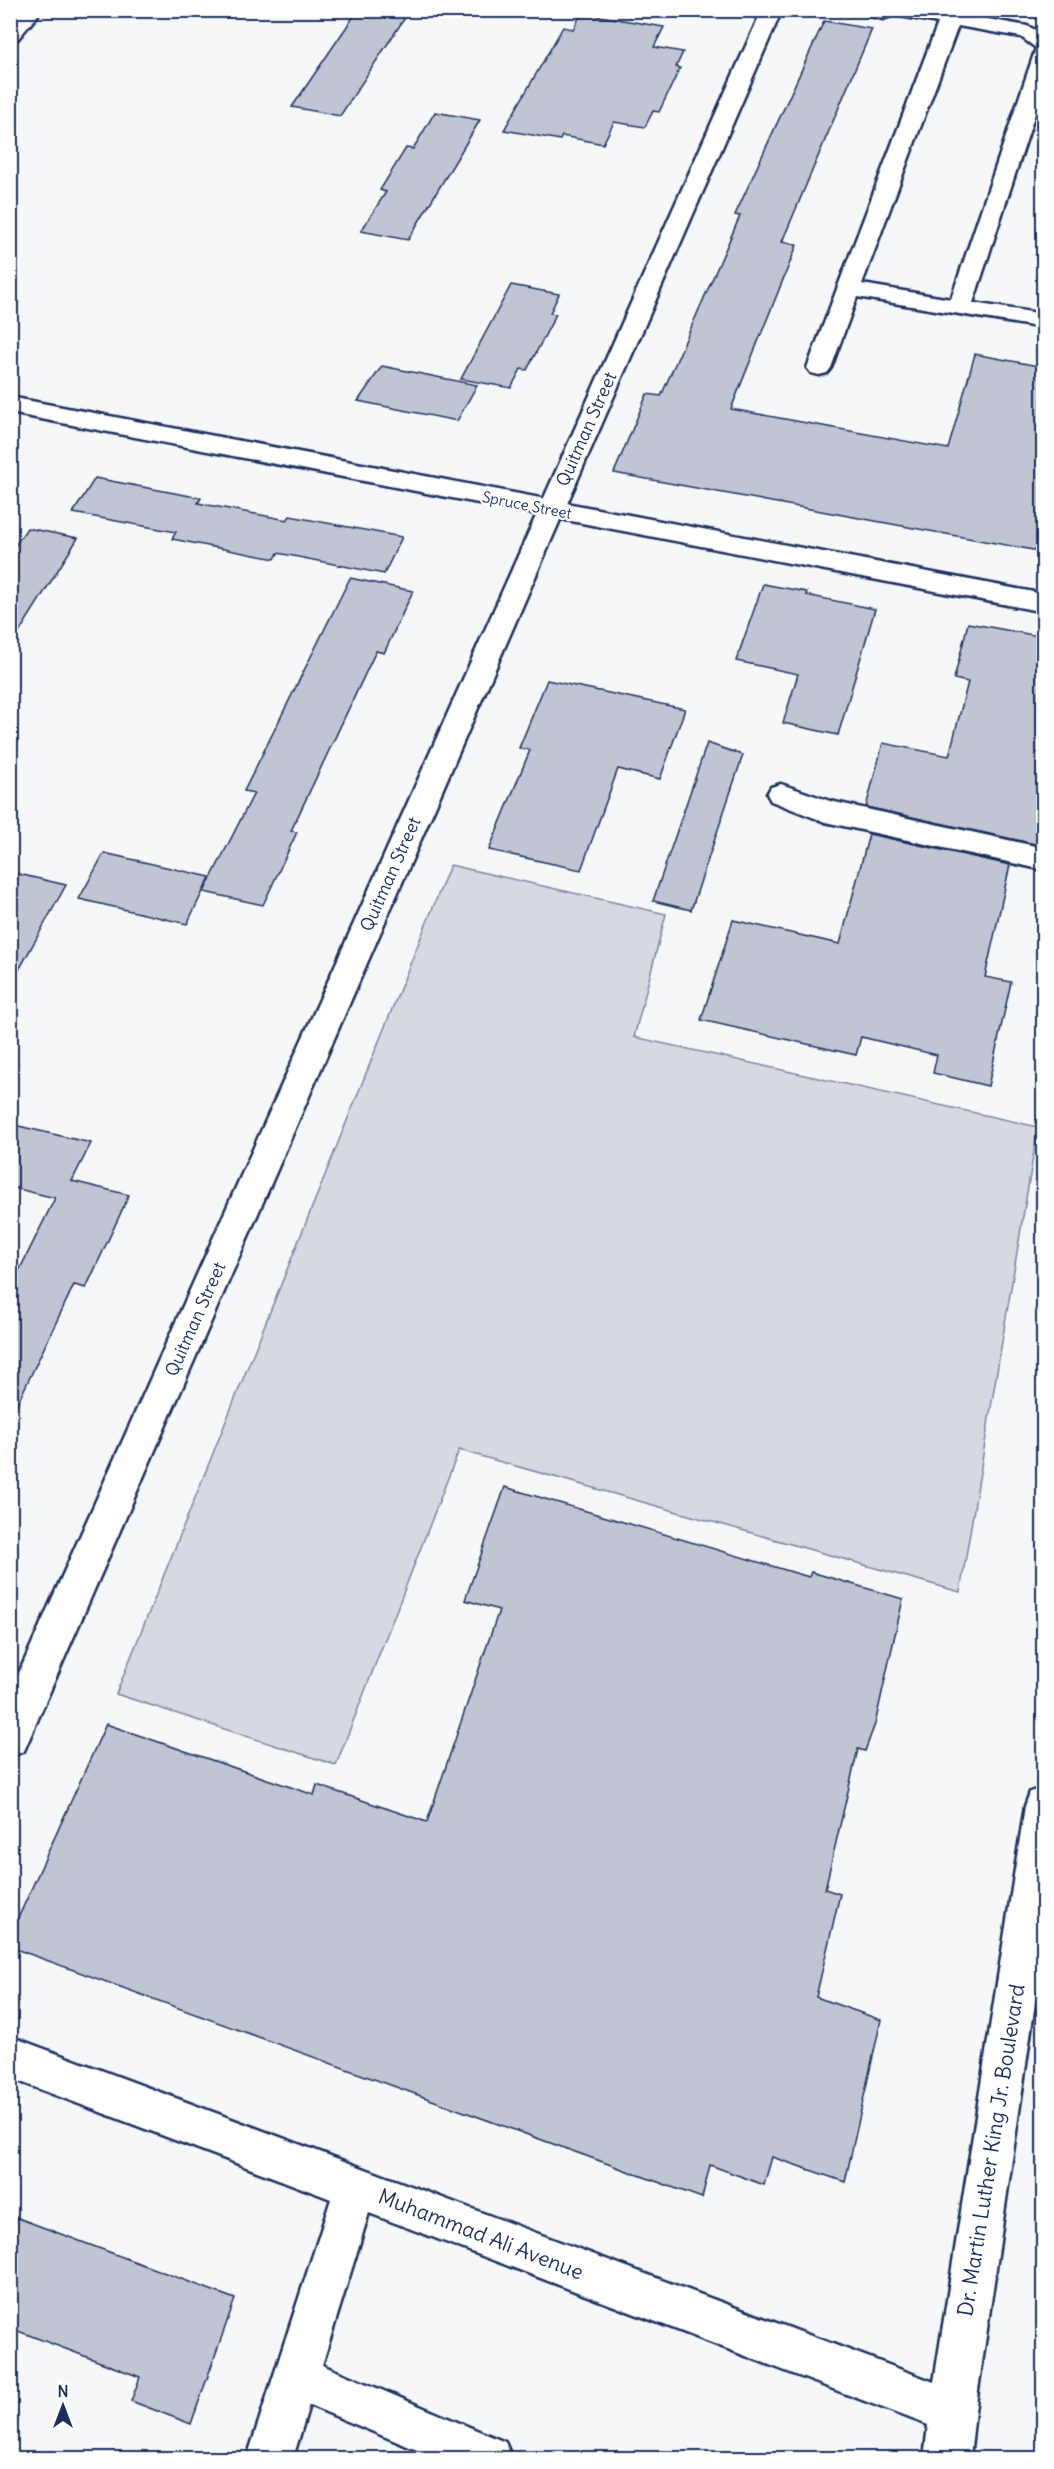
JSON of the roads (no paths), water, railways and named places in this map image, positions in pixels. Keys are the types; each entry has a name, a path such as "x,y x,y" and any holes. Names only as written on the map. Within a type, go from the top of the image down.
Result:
{"street":[{"path":"10,36 32,10"},
{"name":"Quitman Street","path":"10,1738 772,10"},
{"path":"870,10 884,13 889,10"},
{"path":"901,10 1028,32 1044,44"},
{"path":"819,368 950,19"},
{"path":"960,308 1044,52"},
{"path":"849,289 1044,321"},
{"name":"Spruce Street","path":"10,405 1044,603"},
{"path":"781,794 825,811 1044,859"},
{"name":"Dr. Martin Luther King Jr. Boulevard","path":"947,2458 952,2411 1044,1806"},
{"name":"Muhammad Ali Avenue","path":"10,2057 952,2411"},
{"path":"270,2458 356,2187"},
{"path":"296,2377 489,2458"}]}
